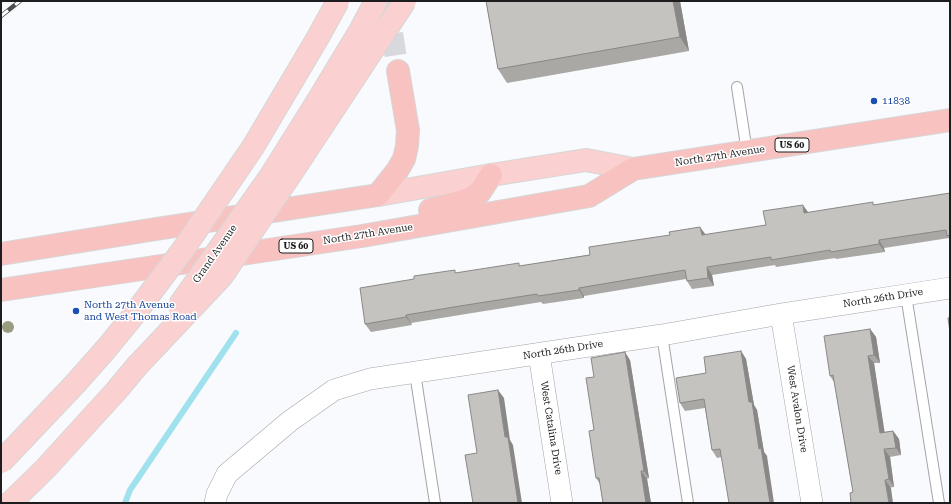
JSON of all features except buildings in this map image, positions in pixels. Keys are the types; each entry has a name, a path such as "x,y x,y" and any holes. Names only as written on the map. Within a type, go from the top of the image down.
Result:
{"highway":[{"path":"378,195 397,171 404,159 407,146 408,130 398,71"},
{"name":"North 27th Avenue","path":"1,290 362,236 589,196 633,170 950,120"},
{"path":"362,236 383,222 457,203 469,198 480,192 491,175"},
{"name":"North 27th Avenue","path":"1,254 378,195"}],"main road":[{"path":"1,462 106,349 182,251 253,147 338,1"},
{"name":"Grand Avenue","path":"10,503 45,469 137,366 270,177 360,31 376,1"},
{"path":"137,366 222,276 405,1"},
{"name":"North 27th Avenue","path":"378,195 586,160 633,170"}],"street":[{"name":"North 26th Drive","path":"216,498 228,474 290,420 334,390 370,379 662,335 781,314 950,288"},
{"name":"West Avalon Drive","path":"781,314 812,503"},
{"name":"West Catalina Drive","path":"539,354 562,503"}],"lane":[{"path":"737,87 747,152"},
{"path":"906,295 939,503"},
{"path":"662,335 688,503"},
{"path":"415,373 435,503"}],"waterway":[{"path":"125,503 130,490 236,333"}],"tunnel":[{"path":"387,1 398,71"}],"railway":[{"path":"1,16 20,1"}],"place":[{"name":"11838","path":"874,101"},
{"name":"North 27th Avenue and West Thomas Road","path":"76,311"}]}
